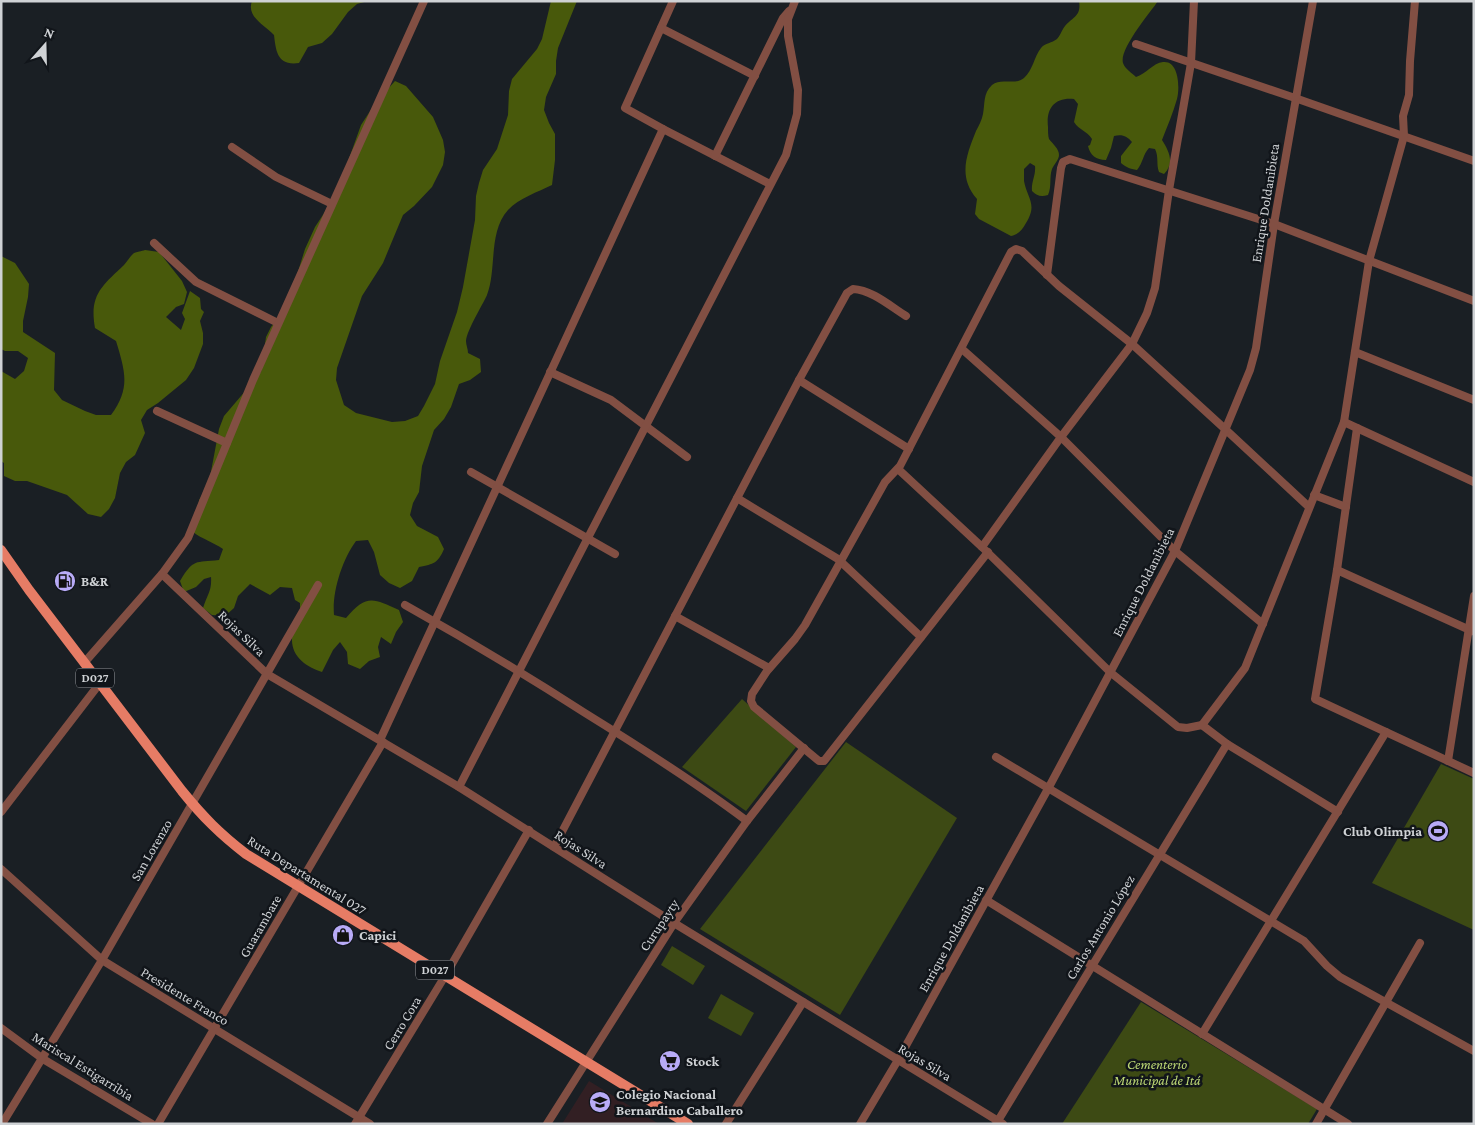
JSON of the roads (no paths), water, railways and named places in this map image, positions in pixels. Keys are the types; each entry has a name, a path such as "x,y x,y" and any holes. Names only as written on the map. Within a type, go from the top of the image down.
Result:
{"main road":[{"name":"Ruta Departamental 027","path":"1,550 17,575 192,804 223,836 246,854 688,1124"}],"street":[{"path":"84,663 162,574 188,538 252,380 424,1"},
{"path":"673,1 625,108 770,184"},
{"path":"1194,1 1191,62 1169,190 1155,288 1147,313 1132,344 1061,437 985,549 921,637 824,761 820,761 754,707 751,701 752,694 769,668 805,625 885,482 898,469 1011,252 1016,249 1022,251 1047,275 1132,344 1309,507"},
{"name":"Enrique Doldanibieta","path":"860,1124 898,1060 1049,787 1175,551 1250,370 1256,348 1274,224 1312,1"},
{"path":"898,469 985,549 1110,672 1178,727 1187,728 1202,725 1245,668 1344,422 1369,261 1404,136 1403,116 1409,95 1415,1"},
{"path":"715,156 783,18 794,2"},
{"path":"459,787 786,155 797,114 798,90 788,36 788,19 794,2"},
{"path":"661,28 755,76"},
{"path":"1136,44 1474,161"},
{"name":"Guarambare","path":"158,1124 382,741 497,486 663,129"},
{"path":"232,147 276,177 332,204"},
{"path":"1047,275 1061,168 1063,162 1070,158 1274,224 1474,301"},
{"path":"154,244 196,282 278,323"},
{"path":"554,847 799,380 847,293 853,289 861,289 906,316"},
{"path":"962,349 1061,437 1175,551 1263,624"},
{"path":"1355,352 1474,400"},
{"path":"550,372 611,400 687,458"},
{"path":"799,380 909,449"},
{"path":"157,411 227,443"},
{"path":"1344,422 1474,482"},
{"path":"1357,428 1337,570 1315,699 1474,773"},
{"path":"471,472 615,554"},
{"path":"1314,494 1346,507"},
{"path":"737,498 840,562 921,637"},
{"path":"1337,570 1472,631"},
{"name":"Rojas Silva","path":"162,574 267,674 459,787 674,923 999,1123"},
{"name":"San Lorenzo","path":"2,1124 102,960 318,585"},
{"path":"1448,761 1472,631 1474,596"},
{"path":"405,605 518,671 615,731 704,789 747,821"},
{"path":"675,616 769,668"},
{"path":"1,812 100,683"},
{"path":"1202,725 1227,744 1338,812"},
{"path":"1202,1034 1386,732"},
{"name":"Carlos Antonio López","path":"999,1123 1227,744"},
{"name":"Curupayty","path":"547,1124 674,923 747,821 804,748"},
{"path":"996,757 1304,941 1340,977 1474,1051"},
{"name":"Cerro Cora","path":"357,1120 445,976 529,830"},
{"name":"Presidente Franco","path":"1,869 102,960 215,1028 357,1120 370,1124"},
{"path":"986,900 1348,1124"},
{"path":"1316,1124 1420,943"},
{"path":"726,1124 802,1002"},
{"name":"Mariscal Estigarribia","path":"1,1028 43,1058 152,1124"}],"place":[{"name":"B&R","path":"65,581"},
{"name":"Club Olimpia","path":"1438,831"},
{"name":"Capici","path":"343,935"},
{"name":"Stock","path":"670,1061"},
{"name":"Colegio Nacional Bernardino Caballero","path":"600,1102"}],"park label":[{"name":"Cementerio Municipal de Itá","path":"1157,1072"}]}
